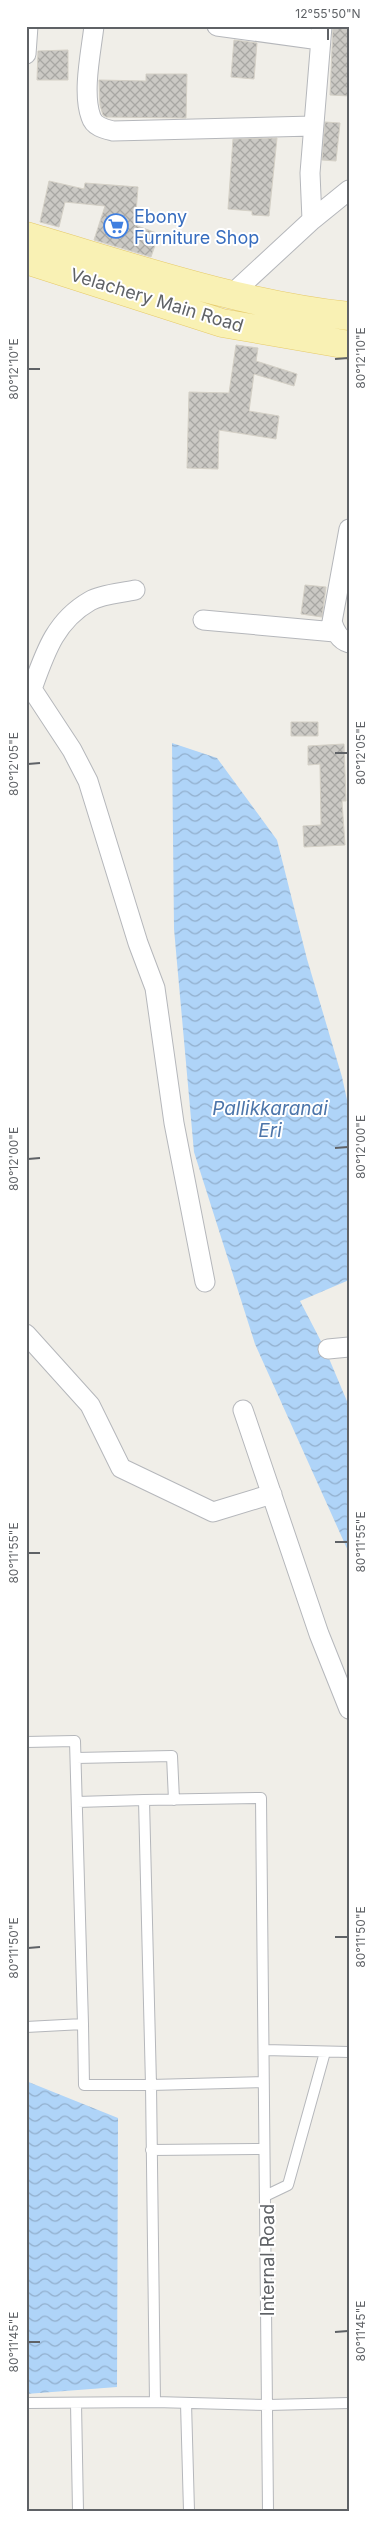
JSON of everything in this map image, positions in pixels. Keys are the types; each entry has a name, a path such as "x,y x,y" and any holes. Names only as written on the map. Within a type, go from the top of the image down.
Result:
{"main road":[{"name":"Velachery Main Road","path":"27,255 232,294 306,312 349,316"},
{"name":"Velachery Main Road","path":"27,255 222,324 349,345"}],"street":[{"path":"26,54 28,26"},
{"path":"94,26 87,89 91,119 99,127 113,131 312,126"},
{"path":"217,26 321,33 312,126 310,173 312,220"},
{"path":"232,294 312,220 349,190"},
{"path":"342,637 332,622 349,529"},
{"path":"135,590 91,600 60,627 51,640 29,685 72,750 88,780 138,943 155,988 174,1123 206,1282"},
{"path":"203,620 342,637"},
{"path":"26,1334 90,1405 121,1468 213,1512 272,1494"},
{"path":"328,1349 349,1348"},
{"path":"243,1410 319,1634 349,1709"}],"lane":[{"path":"26,1742 75,1741 84,2085 263,2082"},
{"path":"76,1758 172,1756 174,1800"},
{"path":"77,1802 261,1798 265,2196"},
{"path":"144,1800 151,2084 155,2402"},
{"path":"26,2026 83,2024"},
{"path":"264,2050 349,2052"},
{"name":"Internal Road","path":"268,2511 265,2196 288,2185 325,2052"},
{"path":"152,2150 264,2149"},
{"path":"76,2402 78,2511"},
{"path":"26,2403 155,2402 268,2405 349,2403"},
{"path":"186,2403 189,2511"}],"water":[{"name":"Pallikkaranai Eri","path":"172,743 217,758 277,840 307,959 342,1077 349,1109 349,1280 300,1301 325,1349 349,1406 349,1553 255,1344 194,1152 174,929"},
{"path":"26,2081 118,2118 117,2387 26,2394"}],"building":[{"path":"333,26 349,26 349,96 330,95"},
{"path":"234,40 257,43 254,79 231,77"},
{"path":"68,50 68,80 37,80 38,51"},
{"path":"146,74 187,74 186,118 106,117 103,115 100,105 99,80 146,81"},
{"path":"325,122 340,123 336,161 322,160"},
{"path":"277,138 269,216 252,215 252,211 228,209 233,139"},
{"path":"49,181 84,189 85,183 138,187 135,225 159,234 151,257 94,240 105,206 65,202 59,227 40,222"},
{"path":"236,345 258,348 256,361 297,374 294,386 254,374 249,411 279,416 276,439 219,430 218,469 187,468 189,392 229,393"},
{"path":"305,585 326,587 322,617 301,614"},
{"path":"291,722 318,722 318,736 291,736"},
{"path":"344,744 346,801 342,801 345,845 304,847 303,826 321,825 320,764 308,765 308,746"}],"place":[{"name":"Ebony Furniture Shop","path":"116,226"}]}
